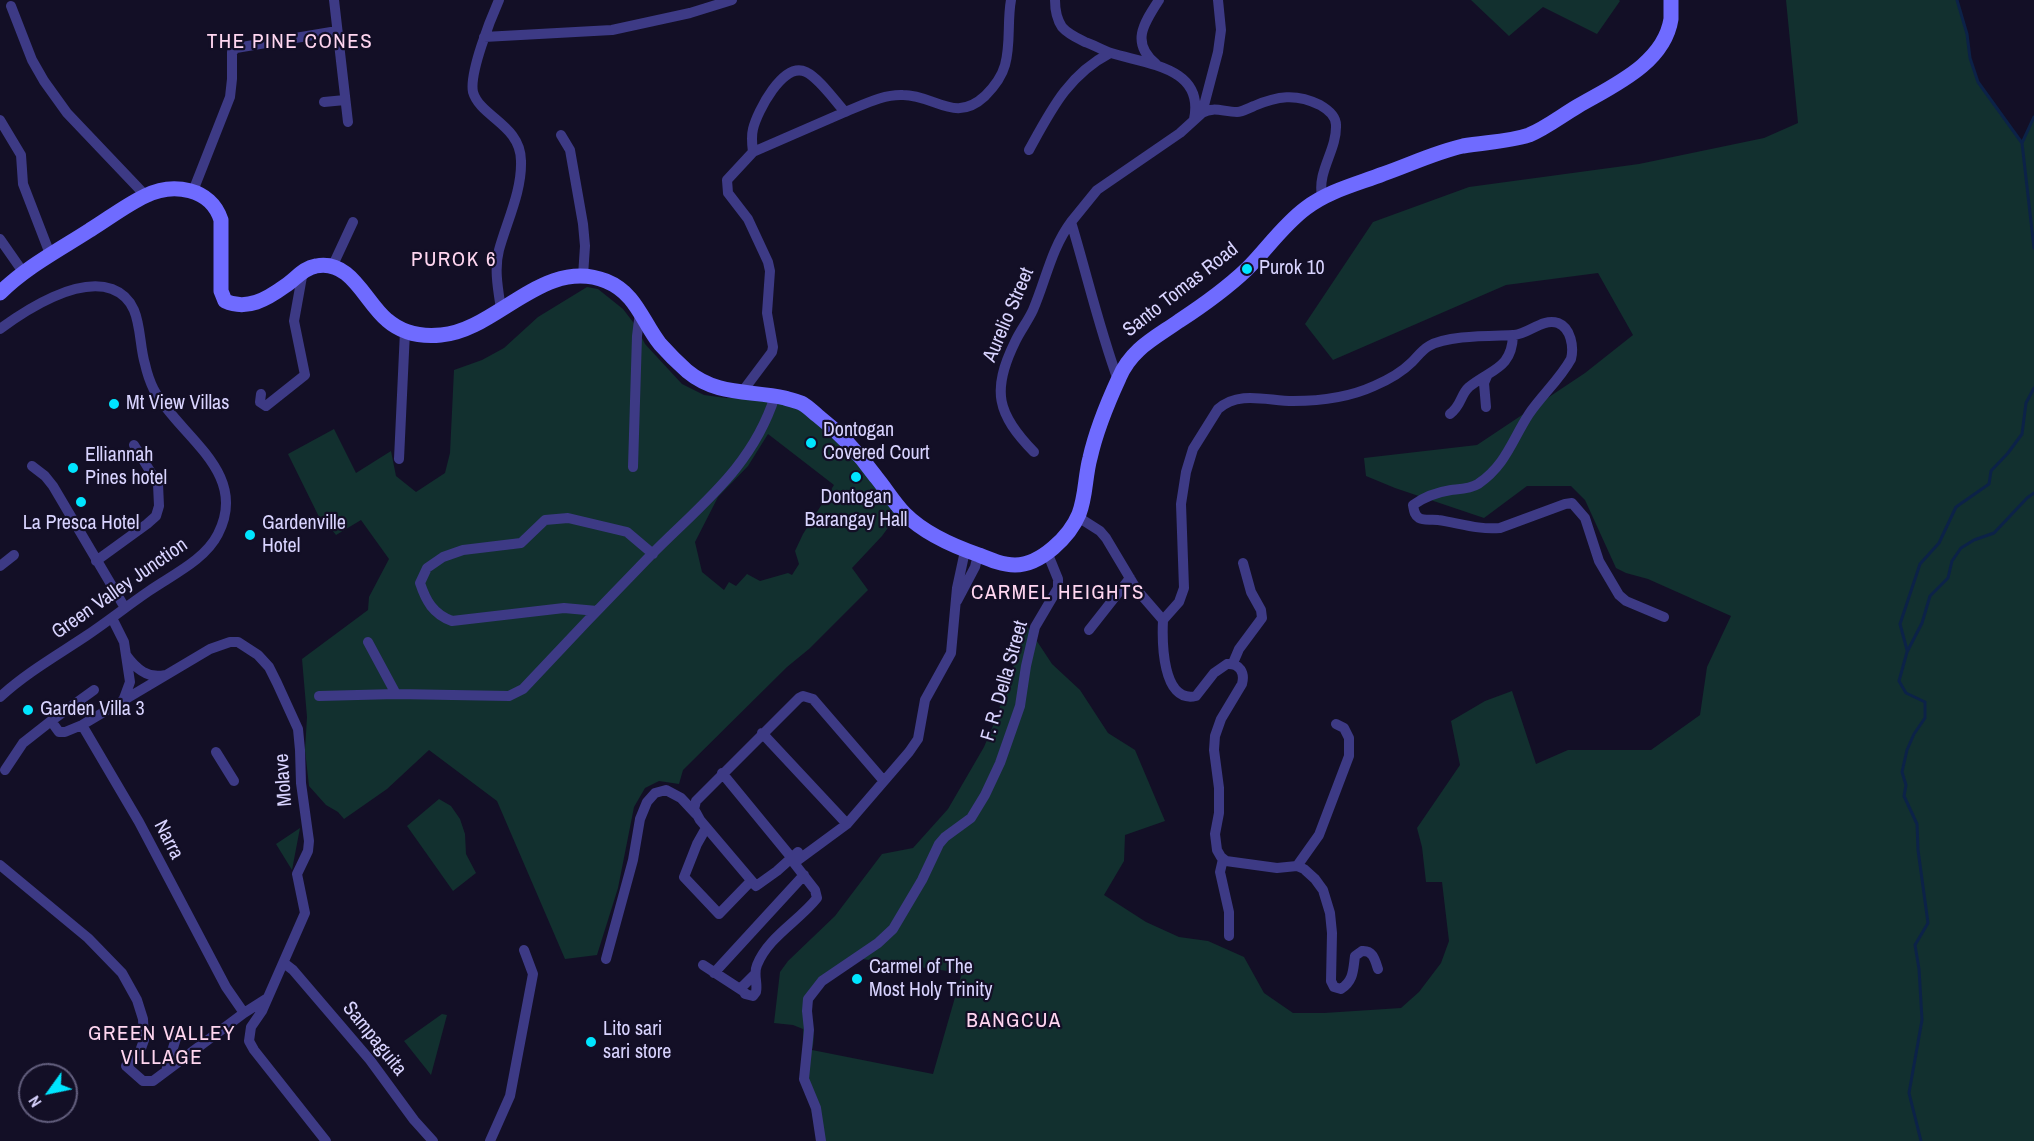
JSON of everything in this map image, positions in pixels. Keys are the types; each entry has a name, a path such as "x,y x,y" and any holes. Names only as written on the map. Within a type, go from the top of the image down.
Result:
{"street":[{"path":"334,0 348,122"},
{"path":"499,0 484,38 473,91 480,102 508,130 516,142 521,159 519,181 499,251 497,270 501,309"},
{"path":"484,38 612,30 690,13 732,0"},
{"path":"742,392 774,347 767,313 770,271 748,219 727,189 728,177 753,152 845,112 892,95 915,96 955,108 976,104 995,84 1005,65 1011,0"},
{"path":"1055,0 1058,19 1067,33 1110,53 1156,64"},
{"path":"1159,0 1144,26 1142,47 1156,64 1185,80 1197,101 1198,116"},
{"path":"1198,116 1209,88 1221,30 1218,0"},
{"name":"Santo Tomas Road","path":"333,266 346,273 388,322 405,331 439,336 462,331 531,291 560,280 583,276 598,278 616,286 626,294 640,310 659,342 688,371 708,384 727,391 775,396 801,402 822,419 860,457 907,517 934,536 972,553 1013,566 1037,559 1047,552 1071,528 1078,517 1090,458 1118,380 1134,352 1228,285 1247,269 1294,218 1322,196 1444,151 1530,134 1636,72 1666,35 1671,18 1671,0"},
{"path":"11,6 32,60 49,88 67,113 146,195"},
{"path":"193,191 230,97 232,52 236,48 337,31"},
{"path":"1029,150 1056,103 1078,74 1110,53"},
{"path":"753,152 753,128 763,103 770,92 792,72 803,70 813,76 845,112"},
{"path":"1198,116 1213,108 1236,112 1286,96 1306,99 1327,109 1336,125 1331,152 1320,188 1322,196"},
{"path":"324,102 345,100"},
{"name":"Aurelio Street","path":"1034,452 1016,434 1007,418 1002,406 1000,388 1004,364 1032,310 1054,250 1071,222 1097,190 1180,133 1198,116"},
{"path":"0,120 21,155 23,184 50,254"},
{"path":"561,135 570,150 584,224 583,276"},
{"path":"0,293 23,272 50,254 146,195 162,190 193,191 211,201 218,209 221,220 221,291 225,301 234,305 246,306 258,302 287,285 303,271 316,266 333,266 353,222"},
{"path":"1071,222 1105,345 1118,380"},
{"path":"0,239 23,272"},
{"path":"261,394 260,402 266,406 274,402 304,375 294,321 303,271"},
{"name":"Green Valley Junction","path":"0,329 48,299 61,294 99,287 111,289 124,296 134,308 143,358 155,391 206,453 221,477 226,507 217,536 202,555 18,680 0,696"},
{"path":"633,467 640,310"},
{"path":"1233,663 1220,668 1196,696 1182,695 1172,685 1162,643 1163,620 1179,602 1184,588 1181,504 1186,472 1193,449 1218,409 1237,399 1293,401 1357,393 1392,378 1428,346 1446,340 1480,338 1495,334 1513,335 1546,323 1560,324 1568,333 1571,340 1571,359 1527,416 1510,450 1489,474 1469,488 1449,490 1422,499 1413,506 1416,515 1423,520 1437,520 1491,529 1572,503 1585,518 1599,561 1619,595 1626,601 1664,616"},
{"path":"399,459 405,331"},
{"path":"1450,414 1460,405 1465,391 1470,386 1501,367 1506,361 1513,335"},
{"path":"1486,407 1484,383 1487,376"},
{"path":"319,696 396,694 509,696 523,689 653,554 692,517 748,453 768,416 775,396"},
{"path":"96,561 156,516 159,506 158,484 134,445"},
{"path":"32,466 53,486 125,608"},
{"path":"1078,517 1100,531 1106,538 1130,578 1163,620"},
{"path":"597,611 564,608 452,621 441,617 426,602 420,583 427,568 443,557 463,550 521,543 545,520 568,518 627,532 653,554"},
{"name":"F. R. Della Street","path":"821,1141 816,1108 804,1079 809,1030 808,999 822,981 865,952 893,929 922,880 939,844 971,818 985,795 1020,706 1035,627 1058,588 1058,579 1047,552"},
{"path":"703,965 749,995 755,994 757,987 754,975 757,964 772,942 817,898 815,890 794,863 845,823 905,757 918,739 925,700 951,653 954,607 972,553"},
{"path":"0,566 14,555"},
{"path":"1233,663 1236,653 1262,618 1261,610 1251,592 1243,563"},
{"path":"1089,630 1130,578"},
{"path":"51,721 62,733 82,725 122,701 130,682 124,642 112,618"},
{"name":"Molave","path":"122,701 210,649 230,642 238,642 258,655 269,667 298,729 301,783 309,841 308,851 297,874 305,910 284,963 251,1027 249,1041 326,1141"},
{"path":"368,642 396,694"},
{"path":"126,654 137,669 148,675 171,674"},
{"path":"1233,663 1241,669 1244,678 1218,726 1214,750 1219,788 1216,845 1219,854 1223,860 1237,864 1277,868 1297,866 1315,879 1327,901 1332,933 1331,981 1333,986 1341,989 1348,983 1354,971 1355,956 1362,951 1368,951 1373,956 1378,969"},
{"path":"5,770 23,744 94,690"},
{"path":"696,814 694,809 696,801 799,698 813,699 883,780"},
{"path":"1297,866 1319,835 1349,756 1349,738 1344,728 1336,724"},
{"name":"Narra","path":"82,725 139,822 226,987 244,1013"},
{"path":"762,733 845,823"},
{"path":"216,752 234,781"},
{"path":"722,774 790,857"},
{"path":"606,959 633,860 640,819 647,802 655,793 666,790 681,798 756,886 777,871 790,857 845,823"},
{"path":"706,828 684,877 719,914 752,881"},
{"path":"1223,860 1220,872 1229,912 1229,936"},
{"path":"0,865 88,938 122,973 137,1000 143,1019 144,1040 139,1054 126,1066 139,1078 148,1082 153,1081 244,1013 262,1005"},
{"path":"714,972 804,875"},
{"path":"490,1141 510,1096 533,974 524,950"},
{"name":"Sampaguita","path":"284,963 293,970 370,1060 414,1120 433,1141"},
{"path":"166,1071 177,1035"}],"green space":[{"path":"1471,0 1620,1 1597,34 1543,7 1509,36"},
{"path":"1786,0 1957,0 1978,82 2022,143 2034,117 2034,1141 817,1141 803,1065 803,1029 793,1025 774,1023 780,972 788,961 835,916 882,854 913,848 948,809 984,747 1027,626 1052,664 1080,690 1108,733 1135,750 1165,821 1125,835 1124,861 1104,895 1146,922 1179,937 1208,941 1244,957 1264,993 1293,1013 1401,1008 1419,992 1441,963 1449,941 1442,882 1426,882 1422,847 1417,828 1460,765 1451,721 1485,701 1512,691 1536,764 1568,750 1651,750 1700,715 1707,667 1731,616 1648,579 1616,568 1585,500 1571,486 1527,486 1484,518 1366,476 1364,458 1477,445 1585,373 1633,335 1598,273 1506,285 1333,360 1305,324 1373,222 1469,187 1639,164 1764,138 1798,123","holes":["862,959 962,973 933,1074 812,1050 814,1035 811,1012 816,994 829,980"]},
{"path":"587,287 598,289 623,309 636,326 645,344 682,384 704,395 726,398 757,397 796,407 832,433 898,514 882,536 852,568 868,590 683,770 679,784 659,781 645,788 634,807 618,888 597,955 565,959 497,801 429,750 387,789 344,819 338,812 326,805 309,786 305,750 307,717 302,659 368,610 369,597 389,559 361,520 336,535 329,526 321,521 288,454 334,429 356,473 391,451 396,476 416,492 445,473 450,453 454,370 482,360 504,348 538,317","holes":["768,434 834,485 795,551 799,564 792,575 788,573 760,581 747,574 736,586 729,582 724,590 702,572 695,542 718,497 748,466"]},
{"path":"439,799 451,806 460,819 465,834 466,854 476,873 453,891 407,826"},
{"path":"300,828 292,870 276,844"},
{"path":"442,1014 447,1015 431,1075 404,1041"}],"waterway":[{"path":"1957,0 1978,82 2022,143"},
{"path":"2034,117 2022,143 2034,248"},
{"path":"1907,650 1900,624 1920,564 1939,543 1956,507 1989,484 1991,471 2022,434 2026,403 2034,388"},
{"path":"1921,1141 1909,1093 1922,1020 1915,945 1928,923 1918,850 1917,824 1904,796 1906,785 1902,772 1907,750 1925,718 1925,702 1906,693 1899,681 1907,652 1922,623 1930,596 1948,578 1952,561 1961,548 1974,540 1994,533 2034,493"}],"place":[{"name":"Purok 10","path":"1247,269"},
{"name":"Mt View Villas","path":"114,404"},
{"name":"Dontogan Covered Court","path":"811,443"},
{"name":"Elliannah Pines hotel","path":"73,468"},
{"name":"Dontogan Barangay Hall","path":"856,477"},
{"name":"La Presca Hotel","path":"81,502"},
{"name":"Gardenville Hotel","path":"250,535"},
{"name":"Garden Villa 3","path":"28,710"},
{"name":"Carmel of The Most Holy Trinity","path":"857,979"},
{"name":"Lito sari sari store","path":"591,1042"}],"district":[{"name":"THE PINE CONES","path":"290,42"},
{"name":"PUROK 6","path":"454,260"},
{"name":"CARMEL HEIGHTS","path":"1058,593"},
{"name":"BANGCUA","path":"1014,1021"},
{"name":"GREEN VALLEY VILLAGE","path":"162,1046"}]}
